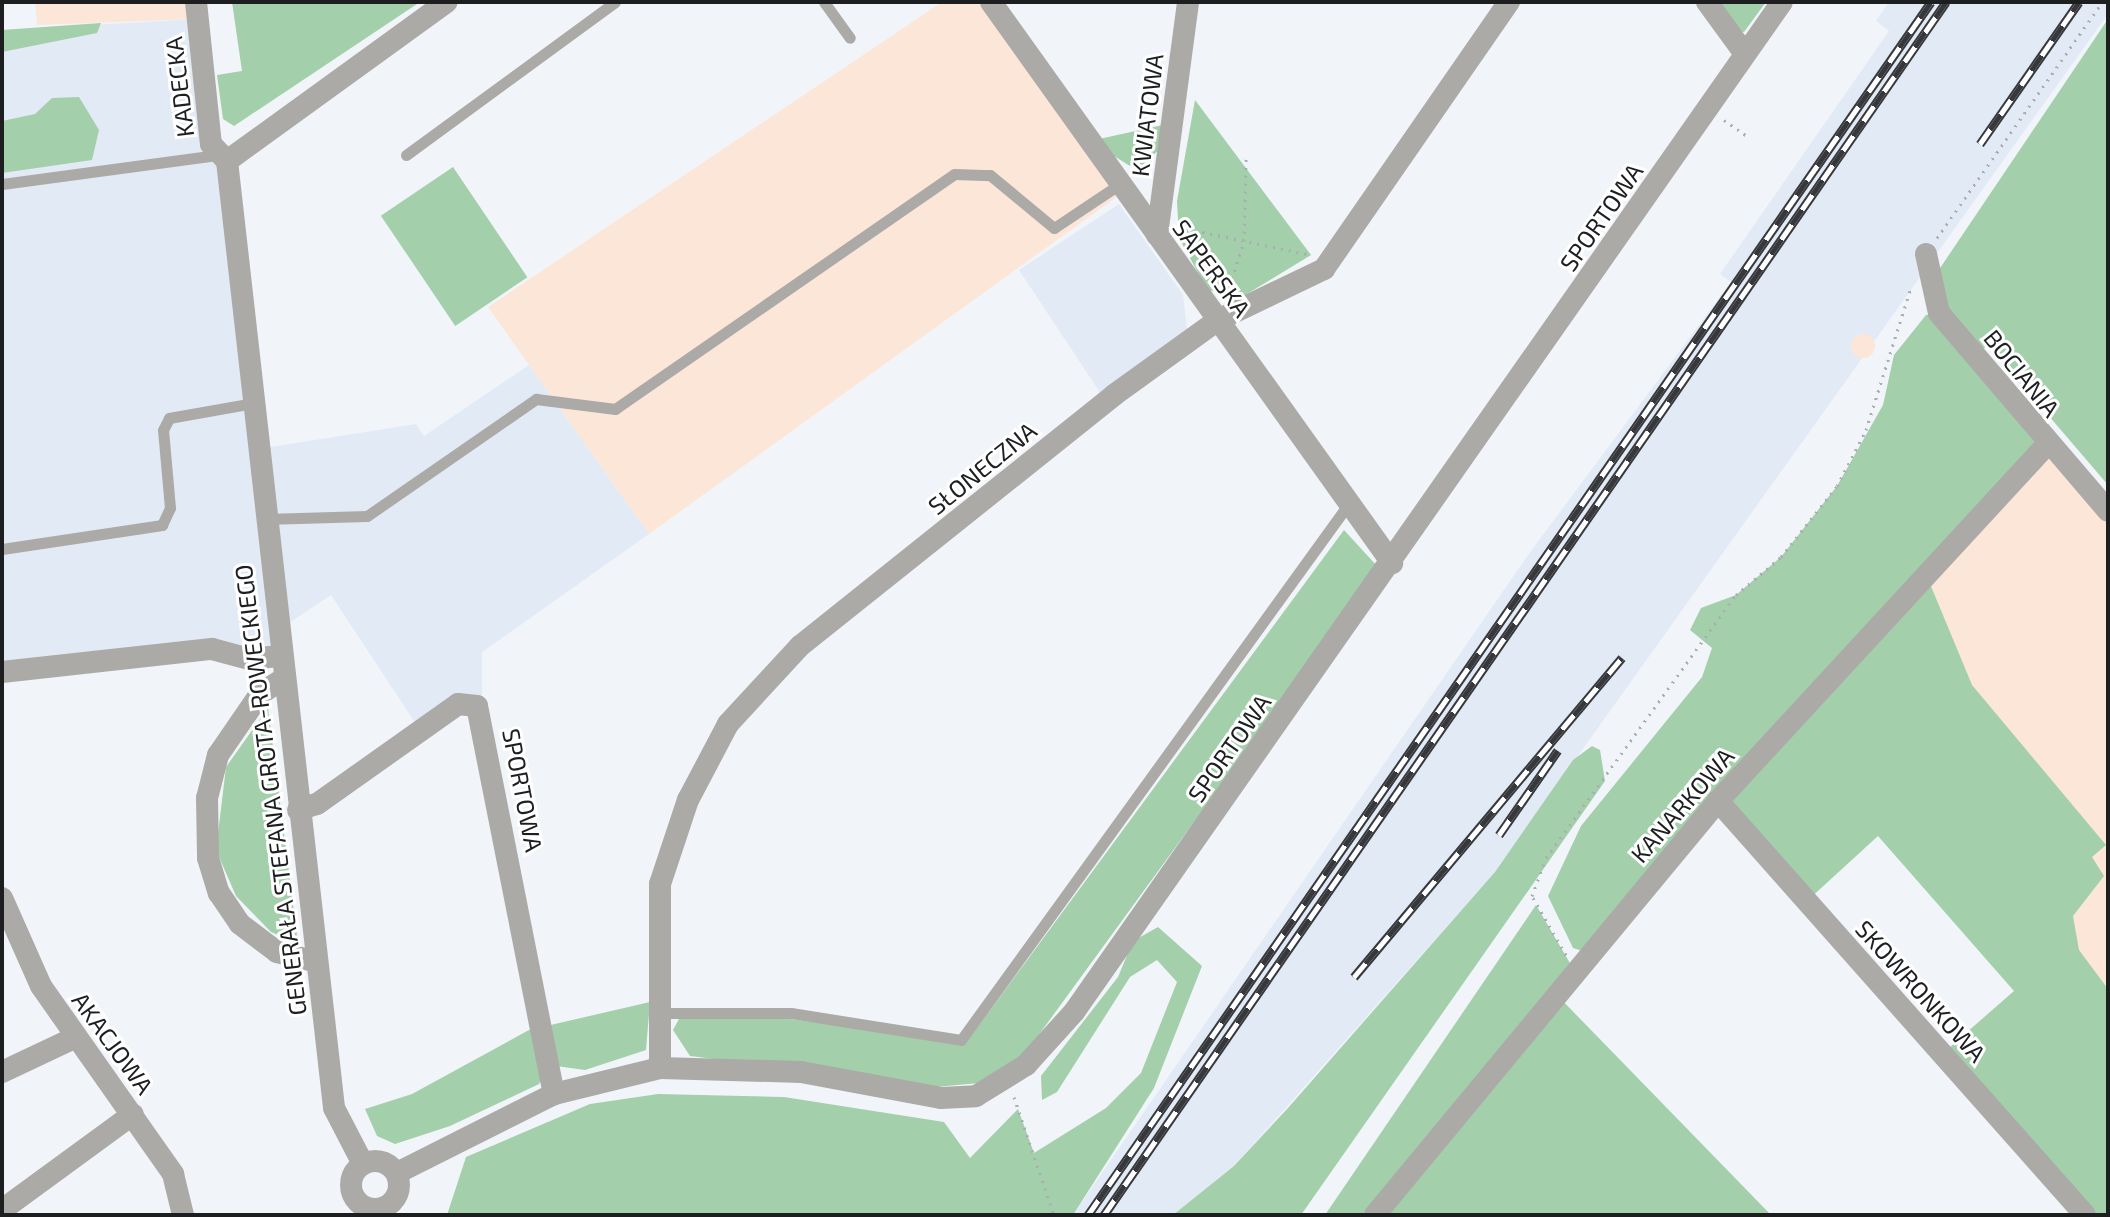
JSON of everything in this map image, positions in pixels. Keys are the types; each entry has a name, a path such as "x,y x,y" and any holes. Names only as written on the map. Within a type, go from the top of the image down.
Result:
{"street":[{"name":"KADECKA","path":"196,2 222,158"},
{"path":"222,158 447,2"},
{"name":"SAPERSKA","path":"991,2 1157,235 1221,310 1347,506 1392,563"},
{"name":"KWIATOWA","path":"1157,235 1188,2"},
{"name":"SŁONECZNA","path":"660,1068 660,884 688,800 728,724 804,642 1221,310 1324,269 1509,2"},
{"path":"1707,2 1745,54"},
{"name":"SPORTOWA","path":"397,1173 554,1094 660,1068 801,1072 941,1098 976,1096 1008,1079 1074,1012 1392,563 1782,2"},
{"name":"GENERAŁA STEFANA GROTA-ROWECKIEGO","path":"222,158 253,403 314,961 334,1108 363,1164"},
{"name":"BOCIANIA","path":"1926,254 1939,313 2047,444 2108,511"},
{"name":"KANARKOWA","path":"1375,1215 1574,970 1718,801 2047,444"},
{"path":"2,672 212,649 250,659 280,656"},
{"path":"283,679 260,694 218,755 207,798 208,858 219,893 240,924 287,958 314,961"},
{"name":"SPORTOWA","path":"298,810 317,804 458,704 477,706 554,1094"},
{"name":"SKOWRONKOWA","path":"1718,801 2085,1215"},
{"name":"AKACJOWA","path":"2,898 41,986 173,1174 183,1215"},
{"path":"2,1072 76,1037"},
{"path":"2,1210 133,1114"},
{"path":"385,1162 397,1173 393,1202 364,1211 351,1186 363,1164 385,1162"}],"lane":[{"path":"406,155 615,2"},
{"path":"824,2 850,38"},
{"path":"2,184 222,158"},
{"path":"265,519 367,516 536,399 615,409 955,174 990,175 1054,228 1120,184"},
{"path":"2,549 162,525 170,508 163,430 169,418 253,403"},
{"path":"660,1013 791,1013 961,1040 1347,506"}],"path":[{"path":"1574,970 1534,899 1534,883 1736,595 1781,557 1837,486 1866,430 1896,324 1926,254 2102,2"},
{"path":"1708,108 1747,136"},
{"path":"1221,310 1244,241 1246,159"},
{"path":"1179,227 1311,255"},
{"path":"1008,1079 1054,1215"}],"shaded area":[{"path":"35,2 196,2 198,19 37,25"},
{"path":"942,2 991,2 1125,191 649,534 488,307"},
{"path":"1889,2 2108,2 2108,14 1495,872 1234,1166 1173,1215 1073,1215 1528,555 1731,282 1720,274 1889,31 1876,21"},
{"path":"198,19 258,449 416,424 424,436 529,365 649,534 482,652 482,715 477,706 420,730 331,595 277,631 280,656 211,649 2,669 2,30"},
{"path":"1119,204 1183,295 1187,329 1101,394 1019,270"},
{"path":"1863,334 1874,341 1875,346 1868,357 1863,358 1852,351 1851,346 1858,335"},
{"path":"2047,444 2108,511 2108,989 2078,950 2073,916 2088,892 1993,747 1917,583"}],"green space":[{"path":"232,2 420,2 234,126 223,119 217,75 242,71"},
{"path":"1707,2 1766,2 1744,32 1728,30"},
{"path":"2108,19 2108,485 1988,345 1975,356 2047,444 1923,567 1972,685 2106,845 2092,857 2104,876 2073,916 2079,950 2108,989 2108,1215 2085,1215 1942,1054 2014,991 1878,836 1807,901 1718,801 1589,953 1573,948 1548,896 1581,826 1702,677 1712,648 1690,630 1701,608 1736,595 1781,557 1837,486 1883,405 1894,355 1926,315 1939,313 1932,280"},
{"path":"101,23 97,33 2,52 2,30"},
{"path":"79,97 99,130 92,160 2,173 2,121 35,114 52,98"},
{"path":"1195,100 1311,255 1237,300 1207,289 1179,238 1177,201"},
{"path":"1172,123 1170,139 1143,165 1130,166 1090,141"},
{"path":"453,167 527,277 455,326 381,216"},
{"path":"1344,530 1377,566 1363,590 1019,1062 980,1083 935,1087 690,1056 673,1030 679,1019 790,1019 966,1043"},
{"path":"268,708 298,943 271,932 236,896 216,850 226,767"},
{"path":"1592,746 1600,750 1605,781 1301,1215 1173,1215 1234,1166 1288,1108 1495,872 1573,760"},
{"path":"1536,905 1574,970 1555,993 1771,1215 1325,1215"},
{"path":"1158,927 1202,966 1154,1088 1073,1215 447,1215 466,1157 590,1104 658,1094 784,1097 944,1122 970,1158 1018,1109 1034,1153 1106,1108 1141,1073 1177,982 1157,960 1130,977 1057,1092 1042,1100 1041,1076 1118,977 1133,941"},
{"path":"650,1002 646,1050 585,1070 549,1065 539,1084 450,1126 395,1144 377,1136 365,1109 412,1094 529,1030"}],"railway":[{"path":"1088,1215 1931,2"},
{"path":"1104,1215 1946,2"},
{"path":"1980,144 2079,2"},
{"path":"1354,977 1622,658"},
{"path":"1499,835 1558,750"}]}
